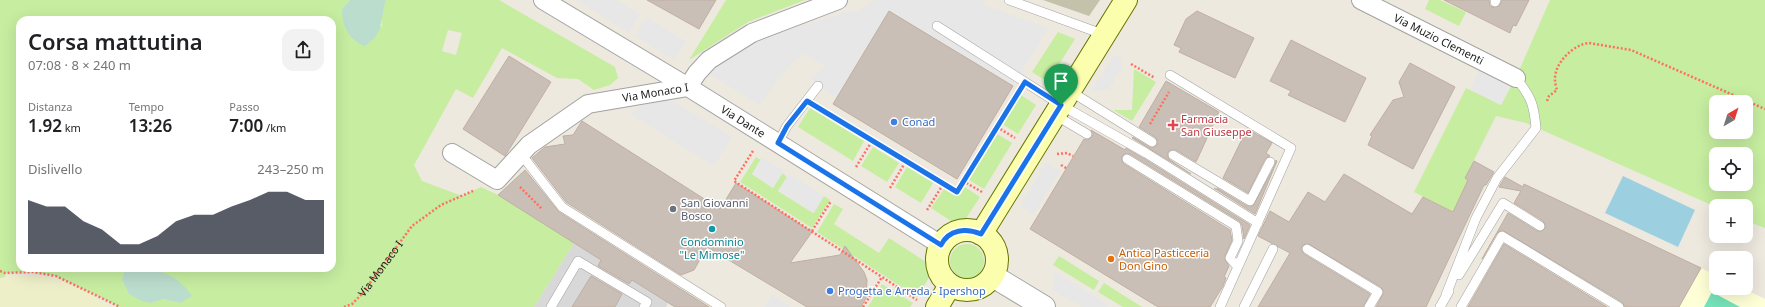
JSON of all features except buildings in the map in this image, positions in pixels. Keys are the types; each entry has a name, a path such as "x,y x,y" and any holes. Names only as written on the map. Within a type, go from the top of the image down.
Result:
{"main road":[{"path":"981,234 1126,0"},
{"path":"965,230 981,234 993,245 996,252 997,260 992,276 988,282 973,290 965,290 950,285 944,280 937,264 937,256 941,245 950,235 957,232 965,230"},
{"path":"928,304 950,285"}],"street":[{"name":"Via Dante","path":"543,0 688,87 941,245"},
{"name":"Via Monaco I","path":"497,180 529,145 588,104 688,87 697,73 709,60 752,33 838,0"},
{"name":"Via Muzio Clementi","path":"1361,0 1516,78"},
{"path":"452,153 497,180"},
{"path":"992,276 1044,307"}],"lane":[{"path":"1009,0 1105,35"},
{"path":"937,26 1025,82 1146,153 1258,223"},
{"path":"1170,75 1291,148 1220,307"},
{"path":"1446,295 1476,218 1496,178 1536,128 1534,108 1530,95 1516,78"},
{"path":"778,143 787,126 818,86"},
{"path":"1062,104 1087,134"},
{"path":"1062,104 1142,136 1152,142"},
{"path":"521,154 562,207 721,307"},
{"path":"1173,155 1250,201 1270,162"},
{"path":"1127,159 1236,226 1238,241 1230,258 1238,267"},
{"path":"1440,307 1503,203 1540,226"},
{"path":"1461,307 1502,236 1619,307"},
{"path":"1244,307 1273,249"},
{"path":"1307,249 1378,292 1369,307"},
{"path":"551,307 578,261 646,302 644,307"}],"path":[{"path":"1534,108 1546,105 1549,96 1557,90 1555,80 1558,67 1571,50 1583,44 1589,43 1631,50 1765,109"},
{"path":"1131,64 1157,80"},
{"path":"807,101 957,192 1025,82"},
{"path":"1142,136 1171,88"},
{"path":"856,167 872,141"},
{"path":"753,151 734,181 882,277 928,304"},
{"path":"1059,155 1067,153 1073,156"},
{"path":"890,188 906,161"},
{"path":"1061,165 1066,168"},
{"name":"Via Monaco I","path":"344,307 352,304 361,295 412,226 441,205 497,180"},
{"path":"927,210 944,183"},
{"path":"812,231 831,201"},
{"path":"0,270 5,273 33,272 56,276 120,307"},
{"path":"863,307 882,277"}],"shaded area":[{"path":"350,0 386,0 379,30 372,41 365,46 351,36 343,21 342,9"},
{"path":"576,0 616,0 640,14 629,33"},
{"path":"874,0 985,0 984,5 1048,28 1013,86 889,11 837,99 810,79 825,66 804,54 794,61 776,82 760,105 707,73 744,44 852,10 855,13"},
{"path":"1043,0 1100,0 1089,16"},
{"path":"646,17 686,41 674,60 635,36"},
{"path":"1114,54 1122,59 1122,70 1118,71 1118,76 1114,77 1114,84 1110,84 1110,90 1092,91"},
{"path":"1479,71 1510,87 1501,105 1470,89"},
{"path":"659,92 732,137 714,166 630,114"},
{"path":"762,157 784,171 773,188 752,174"},
{"path":"1046,162 1061,171 1033,215 1020,206"},
{"path":"789,174 824,196 814,213 778,191"},
{"path":"574,243 668,302 666,307 534,307"},
{"path":"1701,268 1709,272 1709,295 1753,295 1753,293 1765,299 1765,307 1679,307"},
{"path":"124,272 160,272 171,276 178,281 192,296 180,303 163,299 151,303 142,301 129,294 122,279"},
{"path":"1055,272 1107,304 1108,307 1082,307 1052,290"},
{"path":"23,275 43,276 68,283 110,307 0,307 0,278"},
{"path":"772,295 791,307 764,307"}],"green space":[{"path":"0,0 350,0 342,9 382,27 382,13 386,0 499,0 615,67 618,78 610,85 594,90 578,79 557,78 502,48 473,98 456,89 414,165 422,181 462,196 481,187 498,195 574,243 534,307 120,307 56,276 33,272 6,273 5,277 0,278","holes":["448,30 462,33 456,55 442,51"]},
{"path":"726,0 805,0 748,22 689,60"},
{"path":"1429,0 1440,0 1466,12 1459,26 1425,9"},
{"path":"1550,0 1765,0 1765,228 1753,224 1753,199 1709,199 1709,204 1526,123 1496,116 1465,178 1482,189 1467,182 1459,199 1467,219 1414,192 1466,88 1501,105 1518,73"},
{"path":"1058,32 1075,39 1048,82 1032,72"},
{"path":"1134,69 1156,82 1132,121 1113,110 1132,110"},
{"path":"1021,95 1036,105 1018,134 1002,124"},
{"path":"810,108 864,141 853,161 798,127"},
{"path":"997,134 1012,143 984,189 969,180"},
{"path":"873,147 899,163 887,182 861,166"},
{"path":"756,157 761,160 752,174 773,188 782,173 787,177 778,191 813,213 824,196 830,200 812,228 740,182"},
{"path":"907,167 933,183 921,203 895,187"},
{"path":"965,187 980,197 965,220 951,221 931,208 944,189 954,195 960,195"},
{"path":"834,204 843,209 834,224 879,253 889,238 926,262 930,276 917,297 817,232"},
{"path":"967,244 979,249 984,261 979,273 967,278 955,273 950,261 955,249"},
{"path":"1059,256 1099,281 1094,290 1053,265"},
{"path":"1104,283 1142,307 1123,307 1098,292"},
{"path":"882,284 913,303 910,307 868,307"},
{"path":"1710,295 1718,295 1740,307 1704,307"}],"water":[{"path":"1623,176 1695,210 1678,247 1605,213"}],"place":[{"name":"Conad","path":"894,122"},
{"name":"Farmacia San Giuseppe","path":"1173,125"},
{"name":"San Giovanni Bosco","path":"673,209"},
{"name":"Condominio \"Le Mimose\"","path":"712,229"},
{"name":"Antica Pasticceria Don Gino","path":"1111,259"},
{"name":"Progetta e Arreda - Ipershop","path":"830,291"}],"route":[{"path":"1025,82 1061,105 981,234 965,230 957,232 950,235 941,245 778,143 787,126 807,101 957,192 1025,82"}]}
